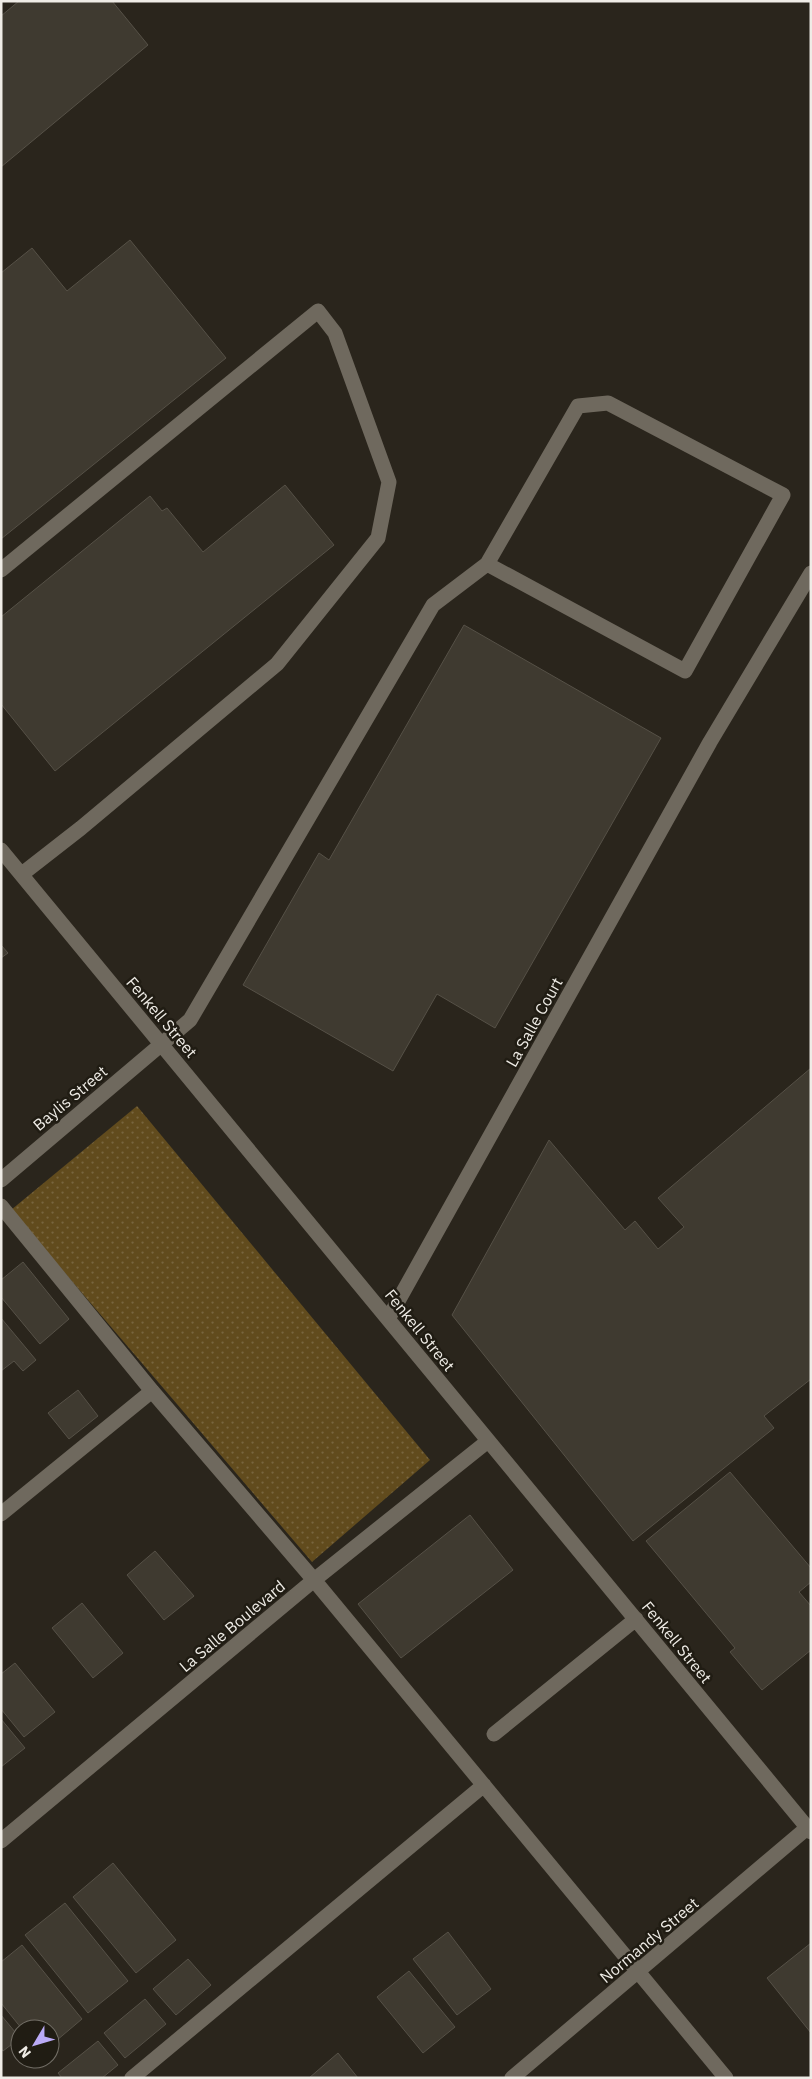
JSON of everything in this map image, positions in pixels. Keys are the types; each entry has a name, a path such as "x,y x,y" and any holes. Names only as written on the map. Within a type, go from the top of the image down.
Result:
{"street":[{"path":"1,570 318,312 335,333 389,482 378,538 277,664 81,828 22,874"},
{"path":"608,403 783,495 685,671 486,564 578,406 608,403"},
{"name":"Baylis Street","path":"1,1180 190,1020 433,605 486,564"},
{"name":"La Salle Court","path":"388,1319 710,742 811,573"},
{"name":"Fenkell Street","path":"2,853 22,874 809,1830"},
{"path":"1,1206 152,1391 314,1580 726,2078"},
{"path":"1,1514 152,1391"},
{"name":"La Salle Boulevard","path":"1,1840 314,1580 488,1441"},
{"path":"494,1734 636,1619"},
{"path":"132,2078 484,1785"},
{"name":"Normandy Street","path":"512,2078 809,1830"}],"shaded area":[{"path":"137,1106 430,1460 312,1562 11,1210"}],"building":[{"path":"19,1 112,1 148,45 1,167 1,16"},
{"path":"130,240 226,358 1,539 1,273 32,248 67,291"},
{"path":"285,485 334,545 55,771 1,704 1,617 150,496 162,511 167,508 203,552"},
{"path":"464,625 661,738 495,1028 437,994 393,1071 243,985 319,853 329,860"},
{"path":"1,945 8,953 1,958"},
{"path":"811,1068 811,1379 764,1416 774,1428 633,1541 452,1315 549,1140 625,1230 635,1221 658,1249 684,1227 658,1198"},
{"path":"23,1262 69,1319 40,1344 1,1297 1,1280"},
{"path":"1,1318 36,1360 23,1371 14,1361 1,1371"},
{"path":"78,1390 98,1416 69,1439 48,1413"},
{"path":"730,1472 811,1568 811,1582 799,1592 811,1606 811,1650 762,1690 730,1652 735,1648 646,1541"},
{"path":"470,1515 513,1570 401,1658 358,1604"},
{"path":"155,1551 194,1596 164,1620 127,1575"},
{"path":"82,1603 123,1653 93,1678 52,1628"},
{"path":"15,1663 55,1712 24,1737 1,1709 1,1674"},
{"path":"1,1719 25,1748 1,1767"},
{"path":"113,1863 176,1940 136,1973 73,1897"},
{"path":"65,1903 128,1981 88,2013 25,1935"},
{"path":"448,1932 491,1989 457,2015 413,1959"},
{"path":"811,1943 811,2033 767,1978"},
{"path":"22,1945 82,2019 60,2038 60,2019 14,2019 1,2003 1,1962"},
{"path":"188,1959 211,1985 176,2015 153,1989"},
{"path":"409,1971 455,2027 423,2053 377,1997"},
{"path":"145,1999 166,2024 125,2058 104,2033"},
{"path":"1,2015 10,2026 10,2046 3,2051 1,2048"},
{"path":"98,2041 118,2065 102,2078 62,2078 58,2073"},
{"path":"338,2053 358,2078 309,2078"}]}
